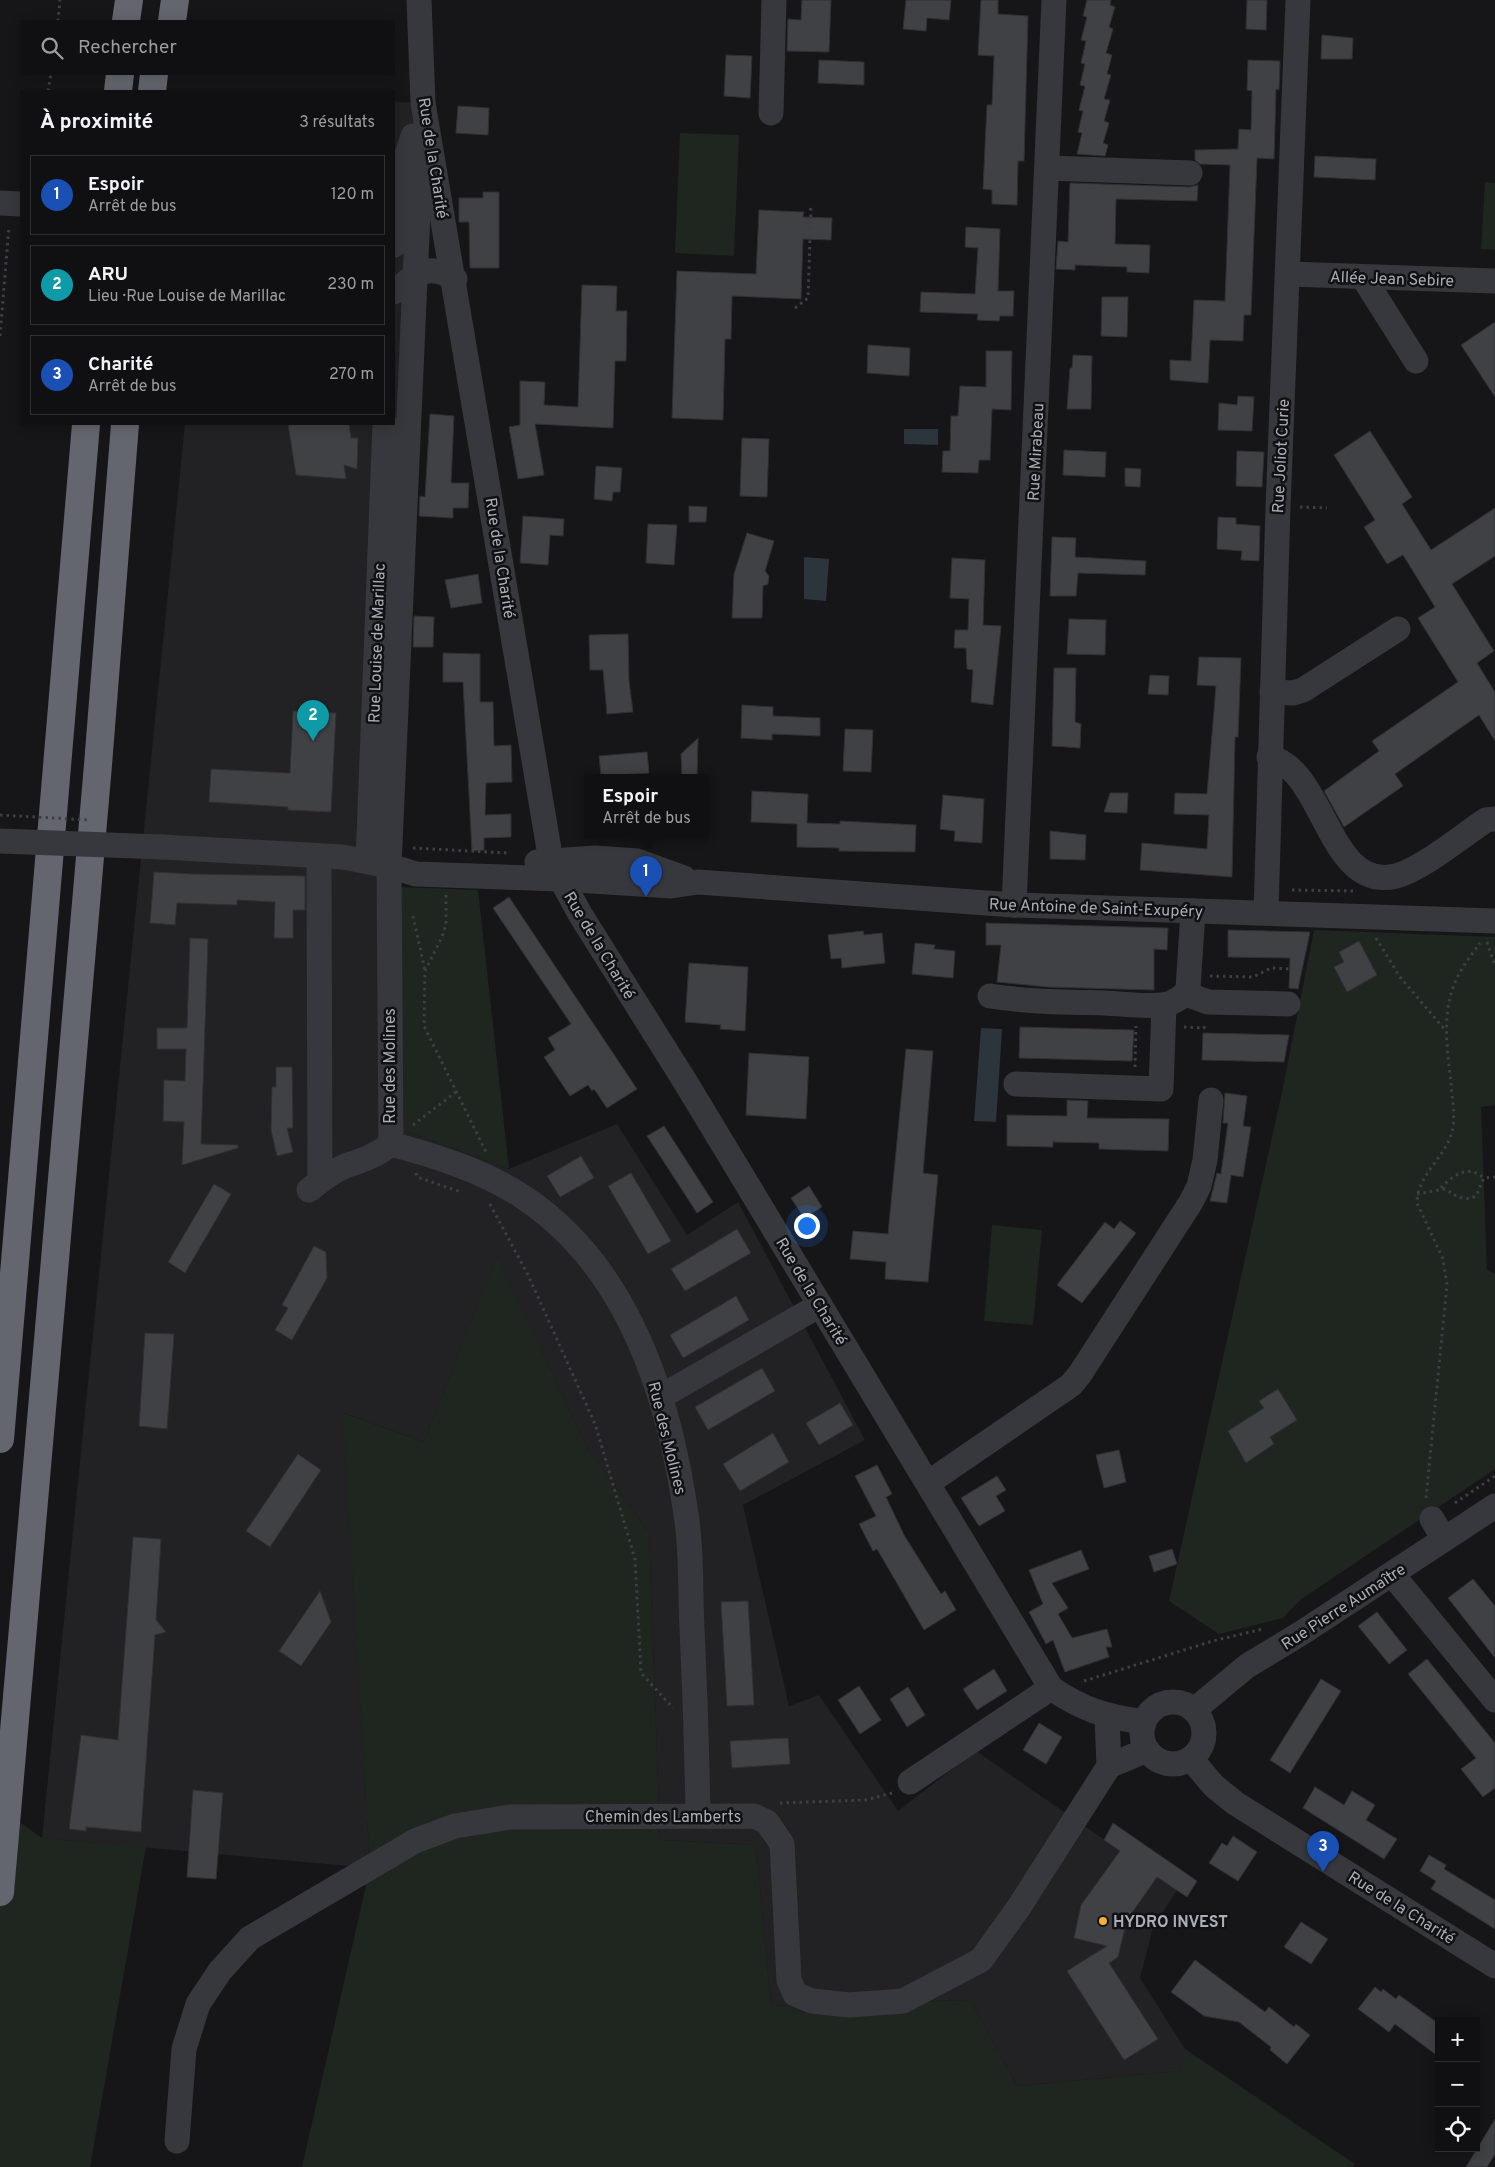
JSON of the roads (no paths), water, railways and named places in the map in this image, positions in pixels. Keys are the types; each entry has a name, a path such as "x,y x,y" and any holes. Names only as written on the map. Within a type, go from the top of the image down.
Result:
{"highway":[{"path":"126,20 129,0"},
{"path":"161,20 164,0"},
{"path":"172,20 175,0"},
{"path":"118,90 120,75"},
{"path":"0,1439 86,425"},
{"path":"0,1892 96,785 125,425"}],"street":[{"name":"Rue de la Charité","path":"419,0 424,103 556,870 1053,1689 1074,1704 1107,1717 1144,1722"},
{"path":"771,113 774,0"},
{"name":"Rue Mirabeau","path":"1014,905 1054,0"},
{"name":"Rue Joliot Curie","path":"1266,913 1278,507 1289,274 1289,175 1298,0"},
{"path":"395,232 399,179 424,103"},
{"path":"378,864 424,103"},
{"path":"1048,168 1190,174"},
{"path":"395,291 414,275 424,271 435,270 455,279"},
{"name":"Allée Jean Sebire","path":"1289,274 1495,281"},
{"path":"1363,277 1416,361"},
{"name":"Rue Louise de Marillac","path":"378,864 385,425"},
{"path":"1272,692 1293,693 1303,690 1398,629"},
{"path":"1270,757 1280,759 1295,772 1340,846 1360,872 1378,876 1395,876 1413,869 1486,820 1495,819"},
{"name":"Rue Antoine de Saint-Exupéry","path":"0,841 162,847 318,856 378,864 416,874 446,875 556,870"},
{"path":"318,856 327,931 314,1187 344,1167 378,1155 391,1144"},
{"name":"Rue Antoine de Saint-Exupéry","path":"378,864 417,859 522,863 556,870 671,886 698,882 1014,905 1363,916 1490,929"},
{"name":"Rue des Molines","path":"378,864 391,1144 472,1170 491,1180 528,1201 576,1243 614,1292 635,1330 662,1396 686,1515 697,1734 698,1816"},
{"path":"990,996 1017,1000 1164,1005 1187,984 1193,911"},
{"path":"1187,984 1208,1002 1288,1004"},
{"path":"1016,1084 1161,1089 1164,1005"},
{"path":"928,1482 1071,1385 1080,1374 1191,1202 1199,1186 1211,1100"},
{"path":"662,1396 820,1305"},
{"name":"Rue Pierre Aumaître","path":"1194,1710 1247,1666 1392,1574 1438,1529 1495,1506"},
{"path":"1392,1574 1495,1700"},
{"path":"910,1782 1053,1689"},
{"path":"1179,1702 1194,1710 1200,1717 1204,1735 1202,1744 1191,1759 1177,1764 1162,1762 1147,1750 1142,1731 1148,1714 1162,1704 1179,1702"},
{"path":"1107,1717 1109,1766 1147,1750"},
{"name":"Rue de la Charité","path":"1191,1759 1214,1786 1235,1803 1495,1966"},
{"name":"Chemin des Lamberts","path":"177,2141 184,2049 198,2004 220,1970 250,1938 415,1841 455,1826 510,1817 754,1816 767,1822 775,1831 782,1844 789,1980 795,1994 812,2001 849,2005 903,2001 981,1960 1054,1854 1109,1766"}],"place":[{"name":"ARU","path":"313,741"},
{"name":"Espoir","path":"646,897"},
{"name":"Charité","path":"1323,1872"},
{"name":"HYDRO INVEST","path":"1103,1921"}]}
